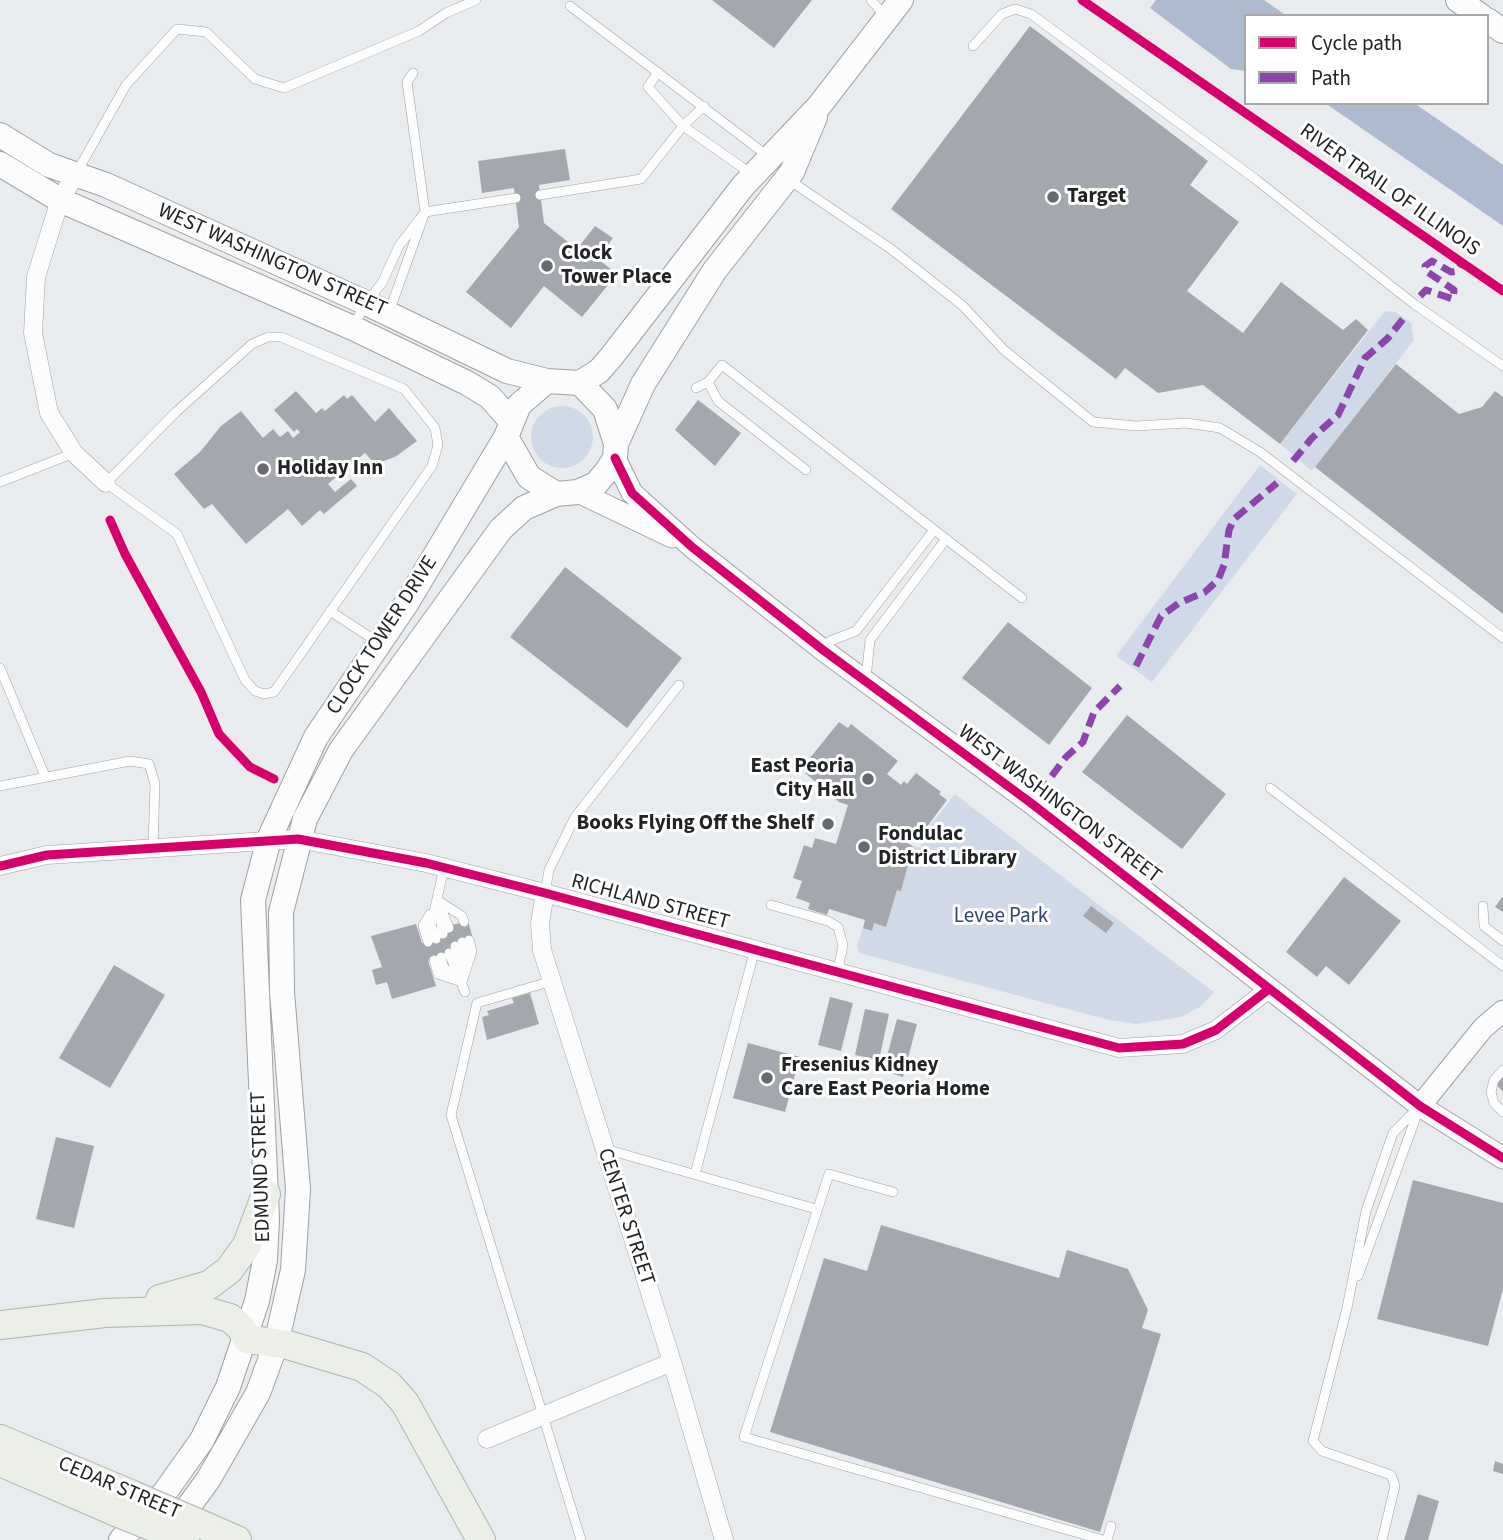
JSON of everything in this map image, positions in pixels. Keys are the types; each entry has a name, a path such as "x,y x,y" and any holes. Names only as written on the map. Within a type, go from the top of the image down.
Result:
{"main road":[{"path":"1458,0 1478,14"},
{"path":"819,106 787,179 715,270 645,380 616,451 596,484 567,493 528,477 508,429 519,405 547,381 580,383 599,371 761,166 819,106 894,10"},
{"name":"WEST WASHINGTON STREET","path":"0,135 49,165 77,172 388,313 507,371 547,381"},
{"name":"WEST WASHINGTON STREET","path":"0,164 60,200 353,328 483,393 508,429"},
{"path":"645,380 646,365 692,280 758,191 761,166"},
{"path":"580,383 605,409 616,451"},
{"name":"CLOCK TOWER DRIVE","path":"269,839 316,737 455,526 508,429"},
{"name":"CLOCK TOWER DRIVE","path":"298,839 304,819 341,750 500,529 524,508 567,493"},
{"name":"EDMUND STREET","path":"121,1540 165,1492 202,1440 228,1387 247,1339 265,1260 266,1194 253,900 269,839"},
{"name":"EDMUND STREET","path":"162,1540 188,1511 245,1420 276,1344 293,1270 297,1229 297,1161 282,992 281,912 298,839"},
{"path":"104,1313 192,1291 218,1279 247,1245 266,1194"},
{"path":"0,1325 104,1313 215,1312 238,1325 247,1339 362,1367 389,1385 417,1423 481,1540"},
{"name":"CEDAR STREET","path":"0,1439 125,1503 195,1533 237,1540"},
{"name":"CEDAR STREET","path":"0,1462 125,1503"}],"street":[{"path":"77,172 60,200 36,277 33,333 49,413 74,453 106,483"},
{"name":"WEST WASHINGTON STREET","path":"616,451 632,493 692,547 823,650 1031,803 1420,1106 1503,1158"},
{"name":"WEST WASHINGTON STREET","path":"567,493 692,547"},
{"name":"RICHLAND STREET","path":"0,866 47,855 298,839 444,868 545,893 1119,1048 1183,1044 1216,1030 1269,989"},
{"name":"CENTER STREET","path":"545,893 540,923 542,950 672,1362 724,1540"},
{"path":"1420,1106 1483,1028 1503,1011"},
{"path":"487,1438 672,1362"}],"lane":[{"path":"77,172 126,85 177,29 206,32 255,79 284,88 419,31 446,13 476,0"},
{"path":"871,0 894,10"},
{"path":"570,6 704,106 761,166"},
{"path":"973,46 1002,14 1015,9 1031,14 1254,178 1414,304 1503,366"},
{"path":"658,72 648,87 683,126 761,166"},
{"path":"388,313 425,212 407,82 413,73"},
{"path":"540,195 641,179 683,126 704,106"},
{"path":"787,179 891,249 954,299 1004,350 1093,422 1136,426 1186,423 1220,428 1260,452 1503,638"},
{"path":"353,328 366,303 382,283 399,246 425,212 516,198"},
{"path":"268,337 281,337 404,389 435,428 438,445 432,466 274,692 264,694 254,691 245,680 177,534 106,483 176,412 252,344 268,337"},
{"path":"696,388 708,383 722,365 1022,598"},
{"path":"708,383 718,401 806,470"},
{"path":"0,482 74,453"},
{"path":"823,650 830,641 856,631 934,530"},
{"path":"861,678 867,669 870,640 946,539"},
{"path":"330,611 379,643"},
{"path":"0,668 45,776"},
{"path":"545,893 549,870 575,817 679,685"},
{"path":"0,786 130,761 149,764 155,784 153,847"},
{"path":"1270,788 1503,966"},
{"path":"444,868 437,900 423,926 446,931"},
{"path":"437,900 446,931"},
{"path":"437,900 446,931"},
{"path":"771,905 828,921 838,927 843,946 837,973"},
{"path":"1483,906 1484,926 1503,941"},
{"path":"695,1174 755,949"},
{"path":"452,950 438,974 463,987"},
{"path":"452,950 463,987"},
{"path":"452,950 466,954 463,987"},
{"path":"552,981 477,1003 451,1115 581,1540"},
{"path":"1503,1070 1494,1080 1491,1092 1494,1103 1503,1112"},
{"path":"1347,1308 1420,1106"},
{"path":"1382,1540 1395,1486 1391,1475 1322,1451 1313,1443 1347,1308 1366,1210 1393,1133 1420,1106"},
{"path":"603,1149 816,1209"},
{"path":"893,1192 829,1174 744,1437 1105,1540 1111,1527"}],"green space":[{"path":"1385,311 1396,312 1411,323 1414,340 1312,471 1280,444"},
{"path":"562,406 584,415 593,437 584,459 562,468 540,459 531,437 540,415"},
{"path":"1260,465 1297,494 1152,682 1116,656"},
{"name":"Levee Park","path":"955,794 1214,992 1200,1007 1181,1017 1137,1024 1109,1020 859,953 857,946 863,928 871,931 874,923 886,926 897,890 901,890 913,846 921,848 922,836"}],"shaded area":[{"path":"1156,0 1264,0 1284,14 1244,14 1244,71 1231,69 1150,8"},
{"path":"1328,105 1417,105 1462,136 1503,165 1503,226"}],"building":[{"path":"712,0 812,0 774,48"},
{"name":"Target","path":"1030,26 1208,161 1190,185 1239,222 1187,291 1243,333 1281,282 1343,330 1356,319 1368,330 1280,444 1203,385 1158,393 1125,368 1116,379 891,209"},
{"name":"Clock Tower Place","path":"565,149 570,180 539,185 544,223 577,249 595,226 613,238 598,259 617,274 582,317 544,286 511,328 466,292 519,227 514,188 482,193 478,161"},
{"path":"1396,364 1459,414 1482,407 1495,391 1503,397 1503,614 1315,467"},
{"name":"Holiday Inn","path":"296,391 316,413 322,408 325,411 344,395 347,399 352,395 375,422 389,408 417,441 395,457 375,464 365,453 328,484 335,492 351,479 357,486 324,514 320,510 302,526 288,509 246,544 212,504 204,509 174,474 200,452 221,426 241,411 263,438 273,429 280,437 288,431 293,438 300,432 297,429 294,432 274,410"},
{"path":"698,400 741,433 715,466 675,430"},
{"path":"565,567 682,658 627,728 510,637"},
{"path":"1008,622 1092,688 1049,745 962,678"},
{"path":"1127,715 1226,794 1182,849 1082,772"},
{"path":"839,722 848,728 851,724 898,761 887,774 901,785 904,781 907,784 916,773 947,800 920,836 916,832 915,836 908,834 905,842 913,846 901,891 897,890 886,927 874,923 872,931 863,928 865,920 829,909 827,915 808,909 810,903 796,898 802,881 793,878 804,845 812,848 815,838 836,844 848,805 839,802 805,773 815,762 810,758"},
{"path":"1344,877 1401,921 1349,985 1326,966 1317,977 1286,952"},
{"path":"1503,896 1503,912 1495,907"},
{"path":"1091,906 1114,923 1106,933 1083,916"},
{"path":"468,921 473,939 459,943 445,956 428,961 436,986 392,999 387,982 376,985 372,970 382,967 371,936 416,924 422,943 440,938 452,925"},
{"path":"114,965 165,995 110,1088 59,1058"},
{"path":"530,993 539,1024 487,1040 482,1017 489,1015 487,1011 514,1003 512,998"},
{"path":"830,997 853,1003 841,1051 818,1045"},
{"path":"865,1009 889,1014 879,1060 855,1055"},
{"path":"897,1019 917,1024 903,1077 883,1071"},
{"name":"Fresenius Kidney Care East Peoria Home","path":"748,1043 800,1057 785,1112 733,1098"},
{"path":"1503,1075 1503,1092 1495,1083"},
{"path":"56,1137 94,1146 74,1228 36,1219"},
{"path":"1413,1180 1503,1203 1503,1289 1488,1346 1377,1319"},
{"path":"881,1225 1059,1278 1067,1250 1128,1269 1148,1310 1142,1328 1161,1334 1100,1532 770,1432 824,1258 867,1271"},
{"path":"1495,1461 1503,1464 1503,1474 1493,1471"},
{"path":"1418,1494 1439,1501 1428,1540 1404,1540"}],"marked path":[{"path":"1420,296 1426,290 1453,299 1454,290 1426,271 1425,266 1432,261 1451,272 1457,271 1462,263"},
{"path":"1293,461 1312,438 1338,415 1365,358 1388,338 1403,319"},
{"path":"1136,666 1161,616 1179,603 1205,592 1218,580 1234,519 1277,483"},
{"path":"1039,793 1066,757 1083,742 1094,712 1120,686"}],"cycle path":[{"name":"RIVER TRAIL OF ILLINOIS","path":"1082,0 1503,291"},
{"path":"615,458 632,493 692,547 823,650 1031,803 1420,1106 1503,1158"},
{"path":"110,520 125,554 201,692 219,734 250,767 274,779"},
{"path":"0,866 47,855 298,839 426,863 545,893 1119,1048 1183,1044 1216,1030 1269,989"}],"place":[{"name":"Target","path":"1053,197"},
{"name":"Clock Tower Place","path":"547,266"},
{"name":"Holiday Inn","path":"263,469"},
{"name":"East Peoria City Hall","path":"868,779"},
{"name":"Books Flying Off the Shelf","path":"828,824"},
{"name":"Fondulac District Library","path":"864,847"},
{"name":"Fresenius Kidney Care East Peoria Home","path":"767,1078"}]}
